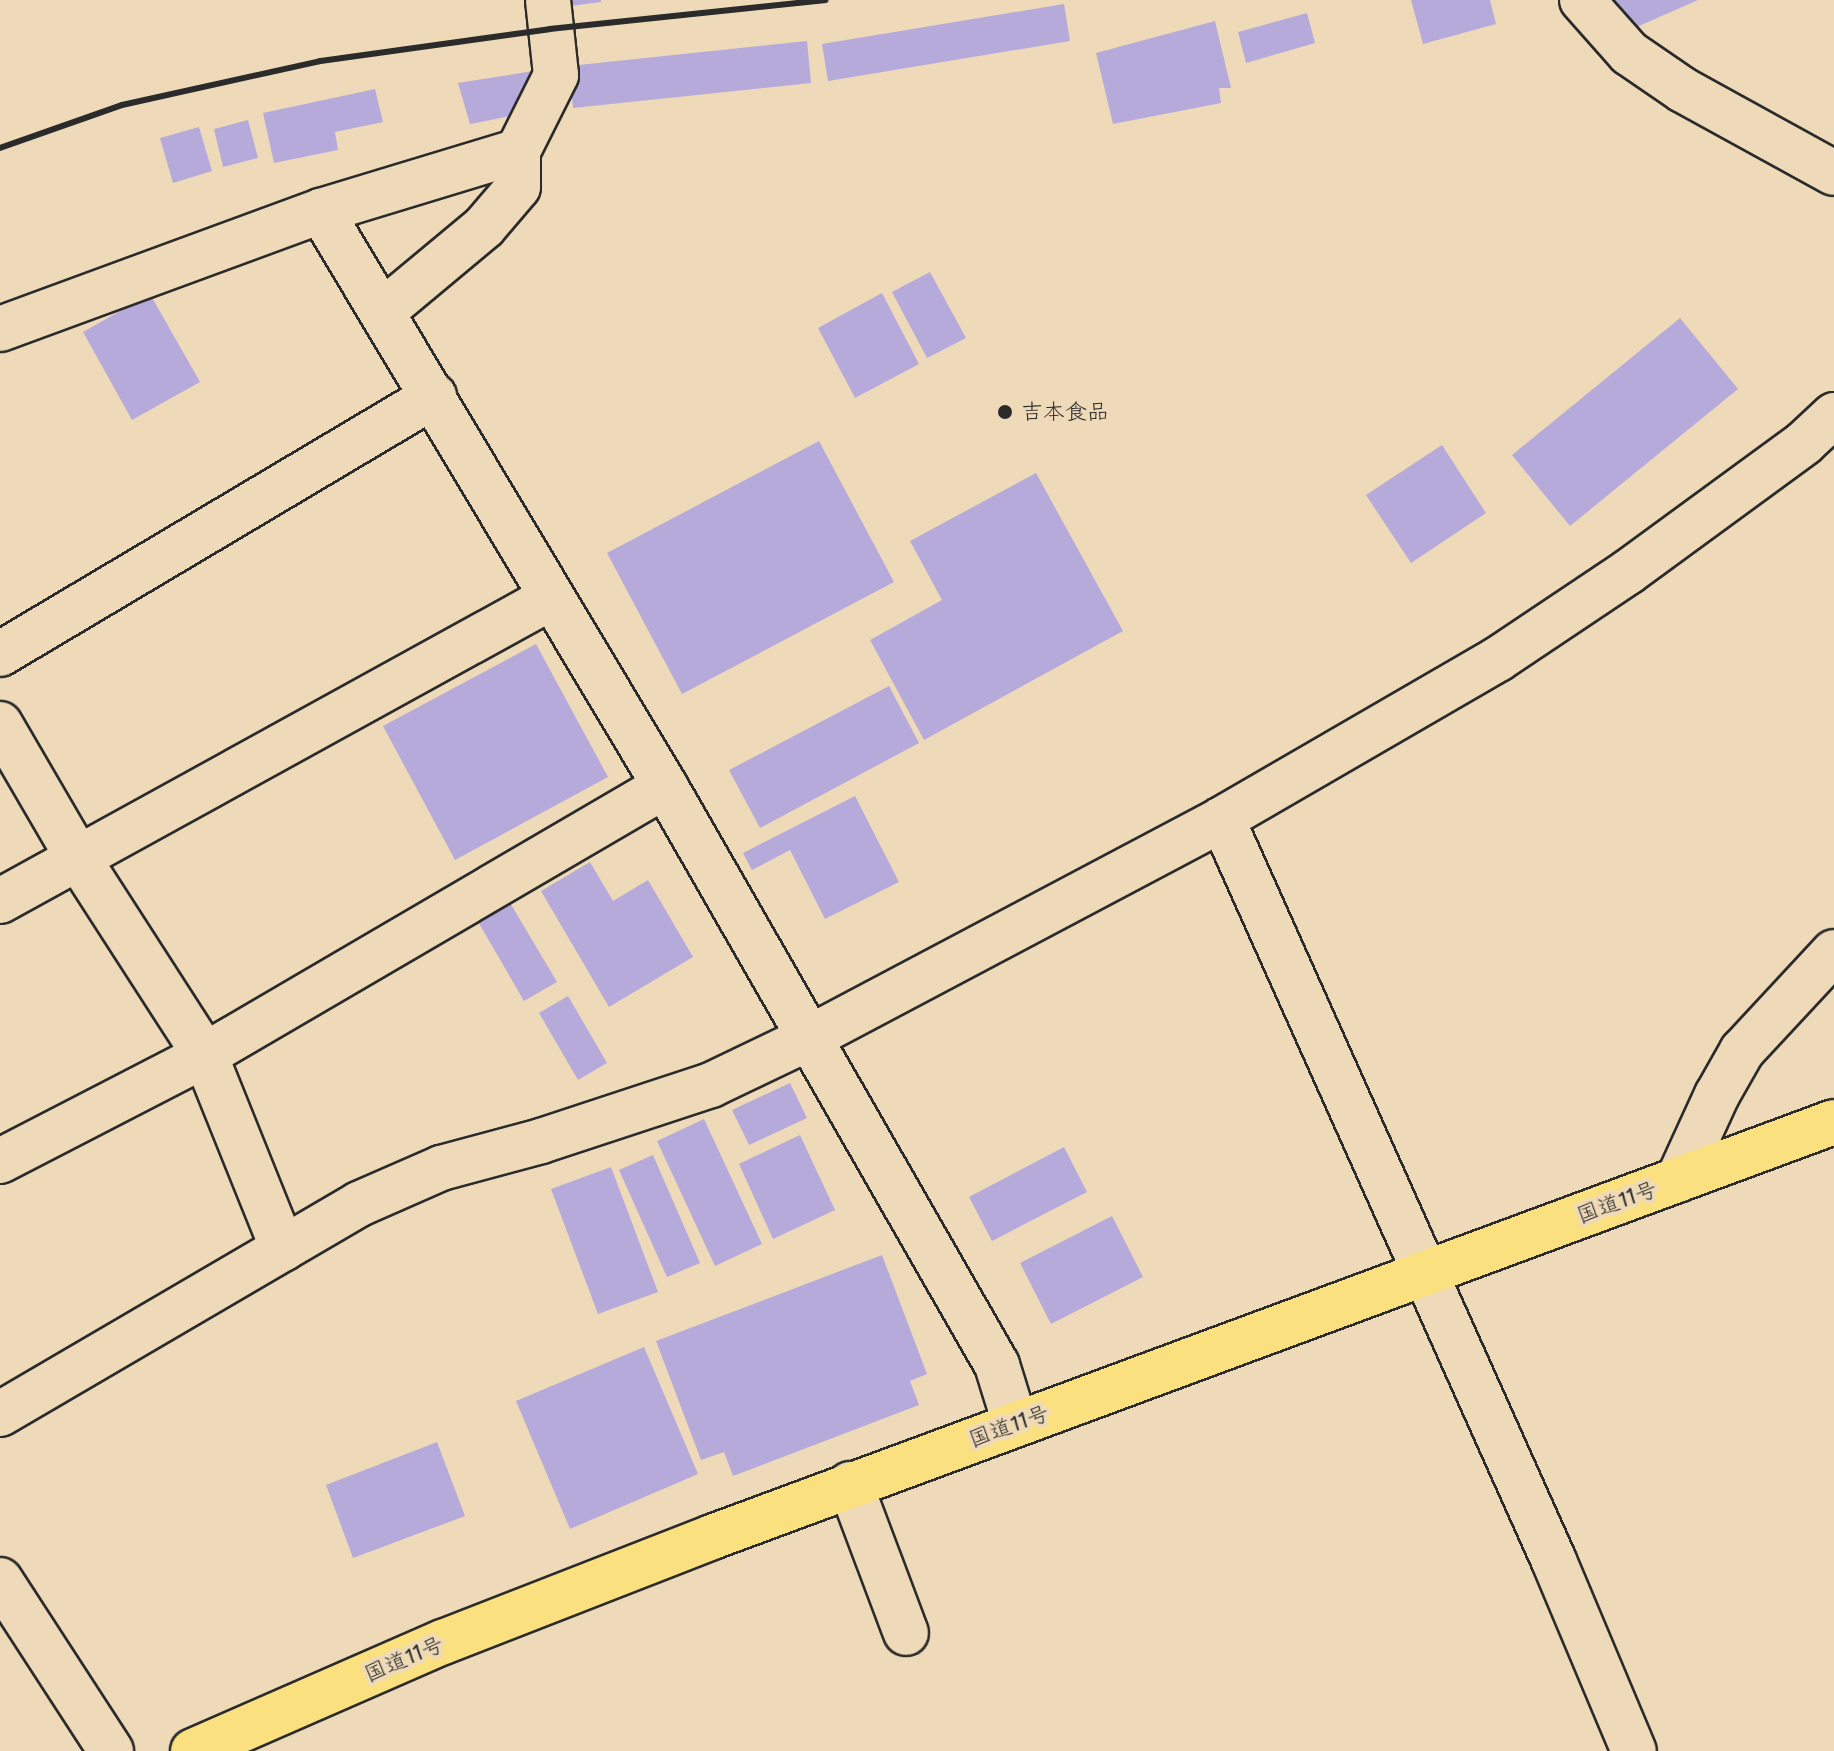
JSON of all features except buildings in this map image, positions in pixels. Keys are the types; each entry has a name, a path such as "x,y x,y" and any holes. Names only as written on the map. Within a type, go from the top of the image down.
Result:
{"highway":[{"name":"国道11号","path":"193,1751 443,1642 850,1484 1834,1122"}],"street":[{"path":"382,312 484,227 518,187 518,151 556,75 548,0"},
{"path":"1582,0 1629,53 1672,83 1834,173"},
{"path":"0,329 321,211 518,151"},
{"path":"321,211 665,786 997,1365 1015,1423"},
{"path":"0,654 434,396"},
{"path":"0,1414 359,1204 441,1168 541,1141 711,1085 809,1038 1222,819 1498,659 1628,572 1804,443 1834,415"},
{"path":"0,901 552,597"},
{"path":"0,724 78,858 205,1055 283,1249"},
{"path":"0,1161 205,1055 665,786"},
{"path":"1222,819 1295,976 1554,1561 1634,1751"},
{"path":"1678,1180 1717,1095 1742,1051 1834,952"},
{"path":"850,1484 906,1633"},
{"path":"0,1580 111,1751"}],"railway":[{"path":"0,148 122,105 320,61 550,29 825,0"}],"place":[{"name":"吉本食品","path":"1005,412"}]}
